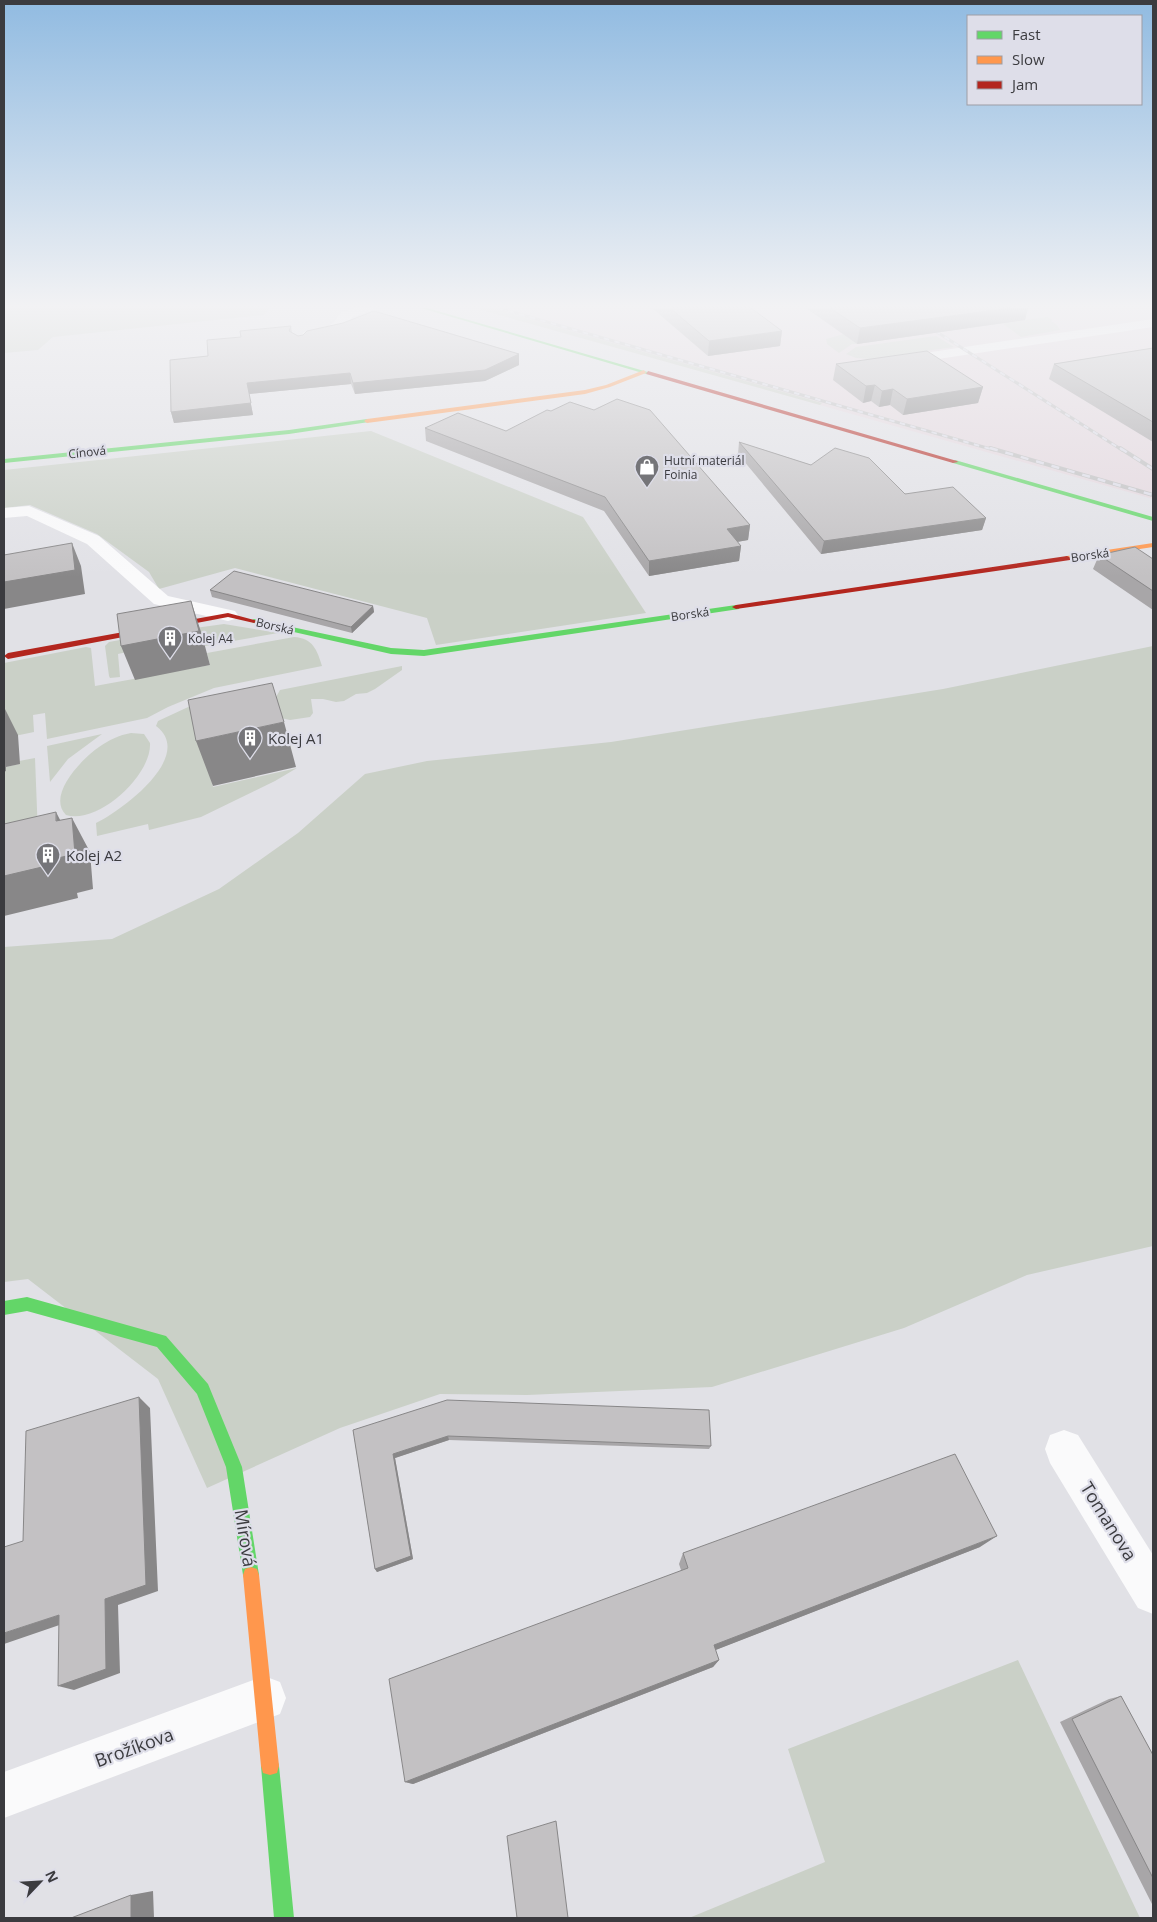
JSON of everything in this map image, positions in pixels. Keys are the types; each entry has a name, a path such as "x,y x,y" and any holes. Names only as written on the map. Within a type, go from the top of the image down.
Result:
{"street":[{"name":"Cínová","path":"4,461 289,432 548,398"},
{"path":"733,398 1153,519"},
{"name":"Borská","path":"4,513 30,511 94,540 161,600 405,653 424,653 1153,545"},
{"name":"Borská","path":"8,656 228,615"},
{"name":"Mírová","path":"4,1308 27,1304 161,1341 203,1389 234,1467 251,1570 284,1918"},
{"name":"Tomanova","path":"1064,1449 1153,1593"},
{"name":"Brožíkova","path":"4,1795 264,1698"}],"shaded area":[{"path":"794,398 1153,398 1153,499"},
{"path":"794,398 804,398 822,403 820,405"},
{"path":"371,431 583,517 646,613 436,645 427,618 235,568 159,589 149,572 97,534 30,505 4,508 4,470"},
{"path":"224,624 278,633 205,646 202,635 118,654 120,677 110,678 109,676 105,646 109,642"},
{"path":"294,637 310,642 322,666 214,688 147,718 47,739 45,713 33,715 34,732 5,738 4,663 86,647 91,648 95,686 210,665 207,653"},
{"path":"1153,646 1153,1246 1027,1275 904,1328 712,1387 527,1395 440,1394 340,1428 207,1488 158,1379 28,1279 4,1282 4,947 112,939 219,889 298,833 365,774 427,761 611,742 943,689"},
{"path":"402,666 402,670 367,693 356,694 344,701 336,702 311,699 313,713 310,717 290,720 281,718 276,697 280,690"},
{"path":"244,690 203,745 213,787 297,768 275,781 201,817 149,830 148,824 97,836 96,823 137,795 161,767 167,752 166,738 156,726 158,721 214,695"},
{"path":"131,733 144,734 150,743 148,756 133,782 121,795 93,812 79,816 66,815 61,807 60,797 63,788 76,768 103,744 118,736"},
{"path":"102,734 68,759 50,782 47,746"},
{"path":"35,758 38,835 4,843 4,771 6,767 19,764 19,761"},
{"path":"1018,1660 1140,1918 689,1918 825,1862 788,1749"}],"building":[{"path":"171,398 250,398 251,403 171,412"},
{"path":"1112,398 1153,398 1153,422"},
{"path":"617,399 650,410 750,525 727,529 741,546 649,561 605,497 425,428 458,413 506,431 547,410 551,411 570,402 594,410"},
{"path":"739,442 811,465 835,448 869,458 905,494 953,487 986,518 824,541"},
{"path":"72,543 75,570 4,582 4,555"},
{"path":"1135,547 1153,559 1153,591 1099,555"},
{"path":"234,571 373,606 351,627 210,590"},
{"path":"191,601 199,631 121,646 117,614"},
{"path":"272,683 284,722 196,741 188,700"},
{"path":"56,812 56,821 72,818 75,854 58,858 59,863 4,876 4,824"},
{"path":"139,1397 146,1585 105,1599 106,1669 58,1686 59,1615 4,1633 4,1547 23,1541 26,1431"},
{"path":"447,1400 709,1410 711,1446 448,1436 393,1454 411,1556 375,1569 353,1430"},
{"path":"955,1454 997,1536 714,1645 719,1660 405,1782 389,1679 688,1568 683,1553"},
{"path":"1121,1696 1153,1755 1153,1878 1072,1719"},
{"path":"556,1821 568,1918 517,1918 507,1836"},
{"path":"131,1895 131,1918 71,1918"}],"railway":[{"path":"811,398 994,450"},
{"path":"1040,398 1122,450"},
{"path":"990,448 1153,495"},
{"path":"1120,448 1153,469"}],"traffic: fast":[{"path":"4,461 289,432 367,421"},
{"path":"955,462 1153,519"},
{"path":"254,621 391,651 424,653 736,607"},
{"path":"4,1308 27,1304 161,1341 203,1389 234,1467 251,1575"},
{"path":"270,1766 284,1918"}],"traffic: slow":[{"path":"367,421 542,398"},
{"path":"1067,558 1153,545"},
{"path":"251,1575 270,1766"}],"traffic: jam":[{"path":"733,398 955,462"},
{"path":"736,607 1067,558"},
{"path":"8,656 228,615 254,621"}],"place":[{"name":"Hutní materiál Foinia","path":"647,488"},
{"name":"Kolej A4","path":"170,659"},
{"name":"Kolej A1","path":"250,759"},
{"name":"Kolej A2","path":"48,876"}]}
